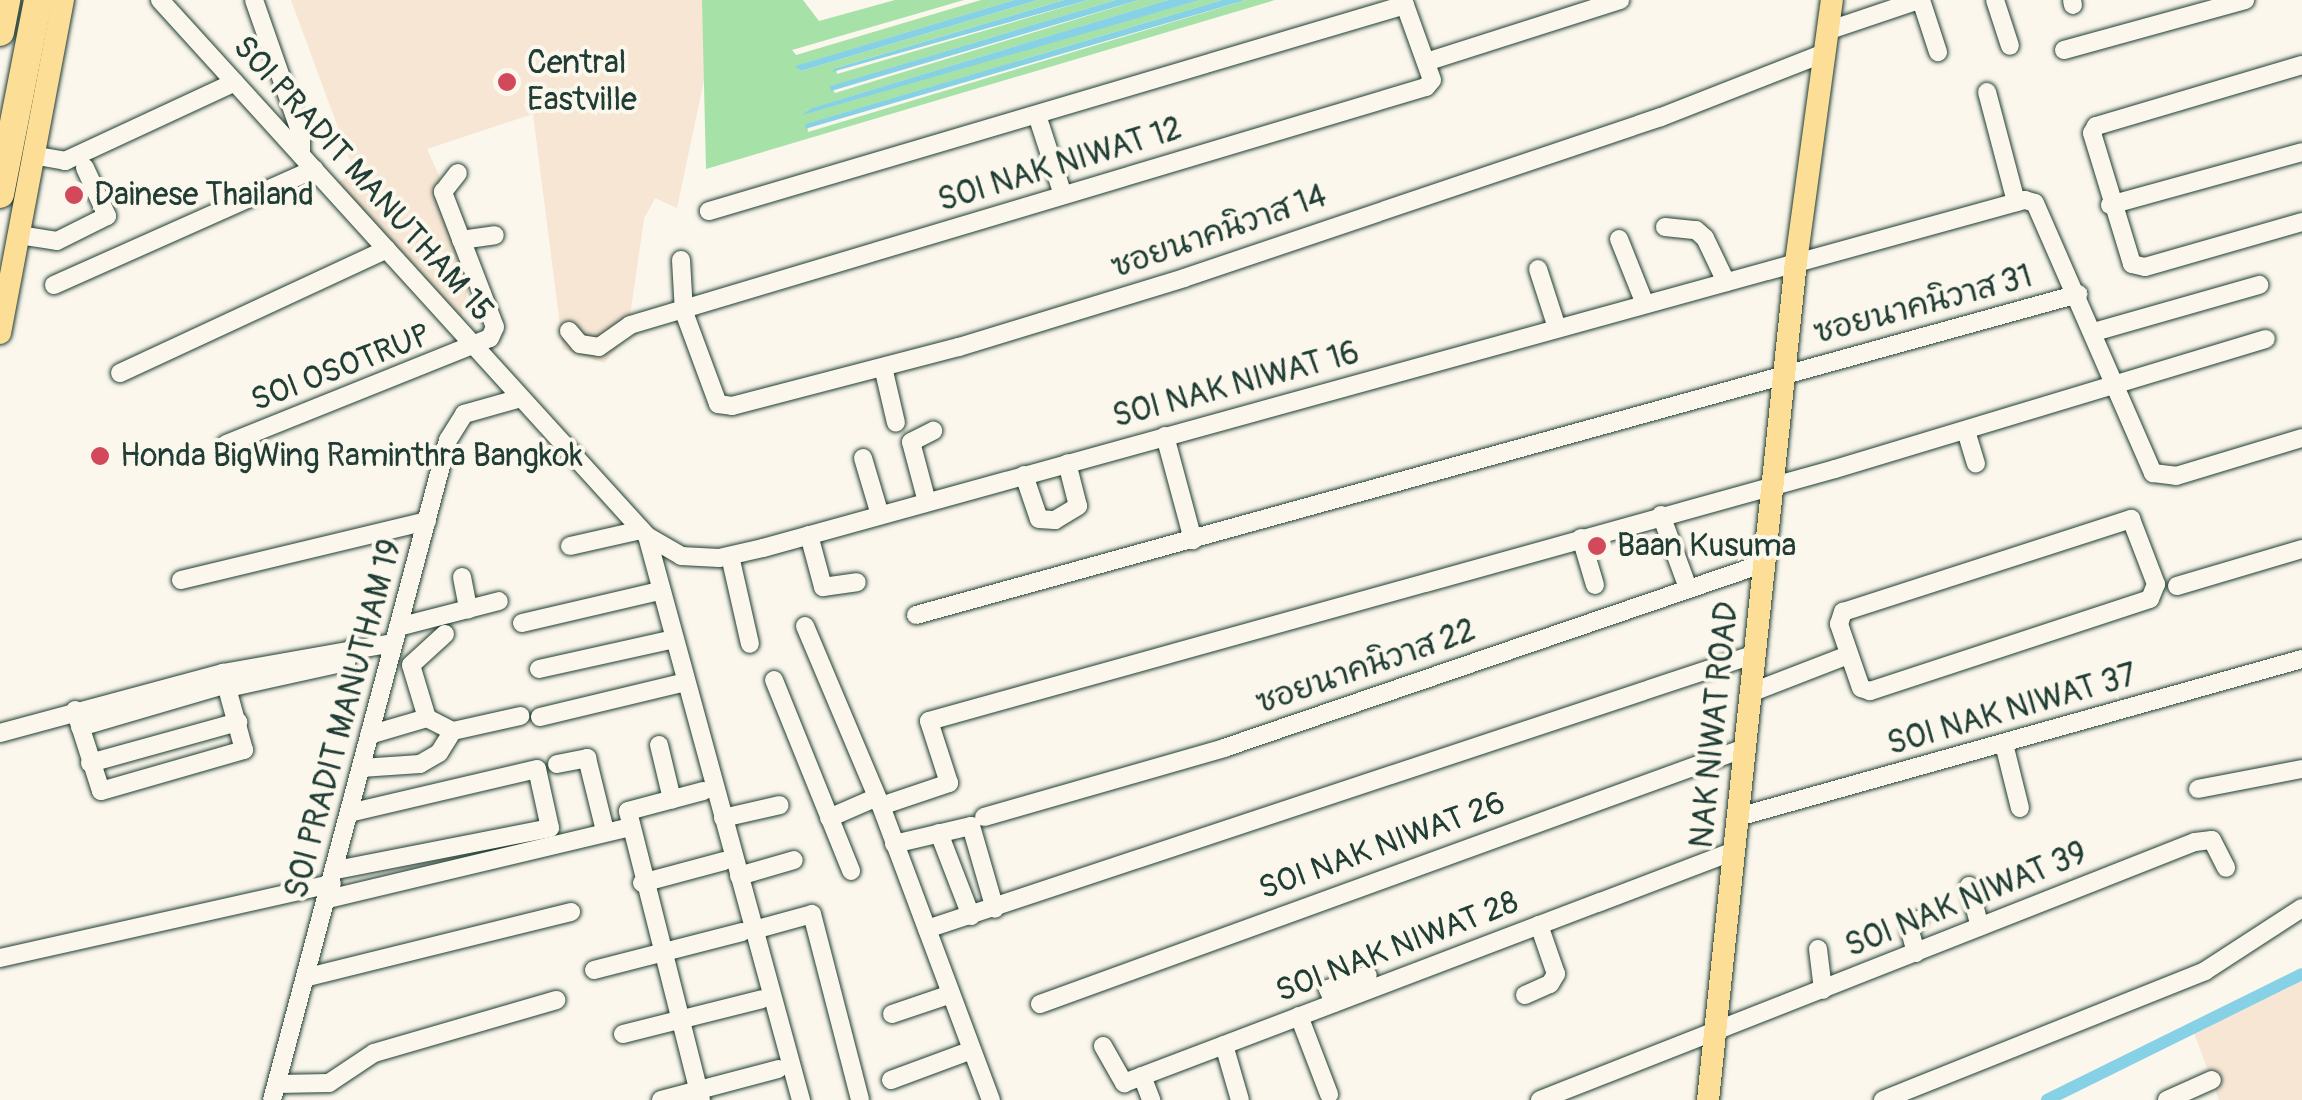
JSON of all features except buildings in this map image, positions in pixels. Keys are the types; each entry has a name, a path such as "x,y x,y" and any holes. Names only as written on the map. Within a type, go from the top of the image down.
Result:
{"highway":[{"path":"0,32 6,0"},
{"path":"0,194 38,0"}],"main road":[{"path":"0,333 63,0"},
{"name":"NAK NIWAT ROAD","path":"1708,1100 1796,262 1832,0"}],"street":[{"name":"SOI PRADIT MANUTHAM 15","path":"160,0 522,398"},
{"path":"254,0 301,134 301,155"},
{"path":"1426,62 1620,0"},
{"path":"1920,0 1938,52"},
{"name":"ซอยนาคนิวาส 14","path":"684,312 724,407 883,367 1184,278 1661,116 1920,0"},
{"path":"1995,0 2010,46"},
{"path":"2064,50 2245,0"},
{"name":"SOI NAK NIWAT 12","path":"568,331 580,344 599,347 630,325 1426,88 1432,80 1406,5 1037,115"},
{"path":"2302,66 2096,126 2092,141 2128,258 2145,266 2302,222"},
{"path":"32,155 65,160 235,82"},
{"path":"1986,92 2020,201 2036,204 2118,385 2148,466 2158,476 2302,438"},
{"path":"710,212 1037,115 1063,194"},
{"path":"2110,205 2302,152"},
{"path":"19,235 57,242 109,215 84,168"},
{"path":"54,284 314,169"},
{"path":"458,172 442,192 495,327 477,348"},
{"name":"SOI NAK NIWAT 16","path":"522,398 644,533 681,556 730,556 2020,201"},
{"path":"1665,227 1696,230 1705,238 1726,282"},
{"path":"461,240 495,235"},
{"path":"1619,239 1645,304"},
{"path":"120,374 387,249"},
{"path":"681,260 684,312"},
{"path":"1538,269 1557,328"},
{"path":"2094,332 2259,284"},
{"name":"ซอยนาคนิวาส 31","path":"916,615 2078,294"},
{"path":"829,818 949,783 929,721 1966,431 2266,339"},
{"name":"SOI OSOTRUP","path":"226,444 477,348"},
{"path":"883,367 896,423"},
{"name":"SOI PRADIT MANUTHAM 19","path":"275,1092 454,424 479,406 522,398"},
{"path":"928,502 911,442 933,431"},
{"path":"1966,431 1976,464"},
{"path":"1165,436 1193,540"},
{"path":"863,458 880,515"},
{"path":"1024,475 1039,519 1055,520 1078,506 1067,463"},
{"path":"1661,515 1688,588"},
{"path":"2120,520 2136,524 2156,584 2150,599 1870,691 1862,688 1848,656 1838,619 1843,612 2120,520"},
{"path":"180,580 427,521"},
{"path":"570,546 644,533 739,876 748,931 801,1100"},
{"path":"809,535 823,587 857,582"},
{"path":"1580,538 1595,585"},
{"path":"2177,586 2302,549"},
{"path":"730,556 750,644"},
{"name":"ซอยนาคนิวาส 22","path":"894,844 1224,748 1765,563"},
{"path":"462,576 468,609"},
{"path":"522,624 660,591"},
{"path":"0,733 226,682 346,662 352,648 499,601"},
{"path":"805,626 879,801 991,1100"},
{"path":"427,718 411,664 416,654 445,634"},
{"path":"540,670 674,640"},
{"path":"927,929 1755,654"},
{"path":"1750,693 1848,656"},
{"name":"SOI NAK NIWAT 37","path":"1738,818 2302,660"},
{"path":"774,680 852,871"},
{"path":"77,718 101,791 244,750 226,682"},
{"path":"540,717 686,682"},
{"path":"369,735 427,718 452,731 520,716"},
{"path":"90,763 238,722"},
{"path":"361,768 420,764 438,753 452,731"},
{"path":"2004,744 2020,808"},
{"path":"659,745 672,798"},
{"name":"SOI NAK NIWAT 26","path":"1040,1004 1745,748"},
{"path":"557,764 587,758 605,831"},
{"path":"332,884 550,828 537,769 350,813"},
{"path":"2198,789 2302,769"},
{"path":"699,1095 642,883 628,811 703,791"},
{"path":"723,818 780,805"},
{"path":"978,821 995,909"},
{"path":"0,958 332,884 630,827"},
{"path":"939,833 971,916"},
{"name":"SOI NAK NIWAT 39","path":"1540,1100 2195,842 2212,840 2226,868"},
{"name":"SOI NAK NIWAT 28","path":"1142,1076 1734,851"},
{"path":"739,876 794,860"},
{"path":"642,883 724,861"},
{"path":"1969,886 1980,927"},
{"path":"1883,1100 2205,971 2302,908"},
{"path":"308,977 571,912"},
{"path":"594,970 812,914 860,1100"},
{"path":"1916,953 1910,930 1918,920"},
{"path":"1526,995 1550,984 1556,974 1539,925"},
{"path":"1818,949 1823,990"},
{"path":"1334,1003 1328,990 1368,975"},
{"path":"892,1014 951,994"},
{"path":"622,1034 762,999"},
{"path":"275,1092 329,1083 374,1053 556,1000"},
{"path":"1299,1016 1329,1094"},
{"path":"1224,1045 1240,1100"},
{"path":"1103,1046 1118,1082 1142,1076 1151,1100"},
{"path":"891,1080 972,1050"},
{"path":"661,1100 699,1095 778,1069"},
{"path":"2166,1100 2212,1080"}],"shaded area":[{"path":"291,0 702,0 707,66 677,208 655,198 644,219 627,337 604,363 563,349 533,114 427,149 486,279 469,287 461,320 338,183 354,171"},
{"path":"2295,978 2302,981 2302,1100 2219,1100 2193,1030"}],"green space":[{"path":"702,0 803,0 819,21 895,0 964,0 792,50 796,55 981,0 1014,0 796,66 801,71 1038,0 1064,0 836,68 837,74 1088,0 1116,0 831,86 835,93 1139,0 1168,0 803,111 1200,0 1222,0 807,124 808,132 1246,0 1275,0 706,169"}],"water":[{"path":"1014,0 1038,0 801,71 795,66"},
{"path":"1064,0 1088,0 832,72 836,68"},
{"path":"1116,0 1139,0 831,91 830,86"},
{"path":"1168,0 1200,0 802,115 812,108"},
{"path":"1222,0 1246,0 805,129 806,124"}],"waterway":[{"path":"2047,1100 2302,974"}],"place":[{"name":"Central Eastville","path":"507,82"},
{"name":"Dainese Thailand","path":"74,195"},
{"name":"Honda BigWing Raminthra Bangkok","path":"100,456"},
{"name":"Baan Kusuma","path":"1597,546"}]}
